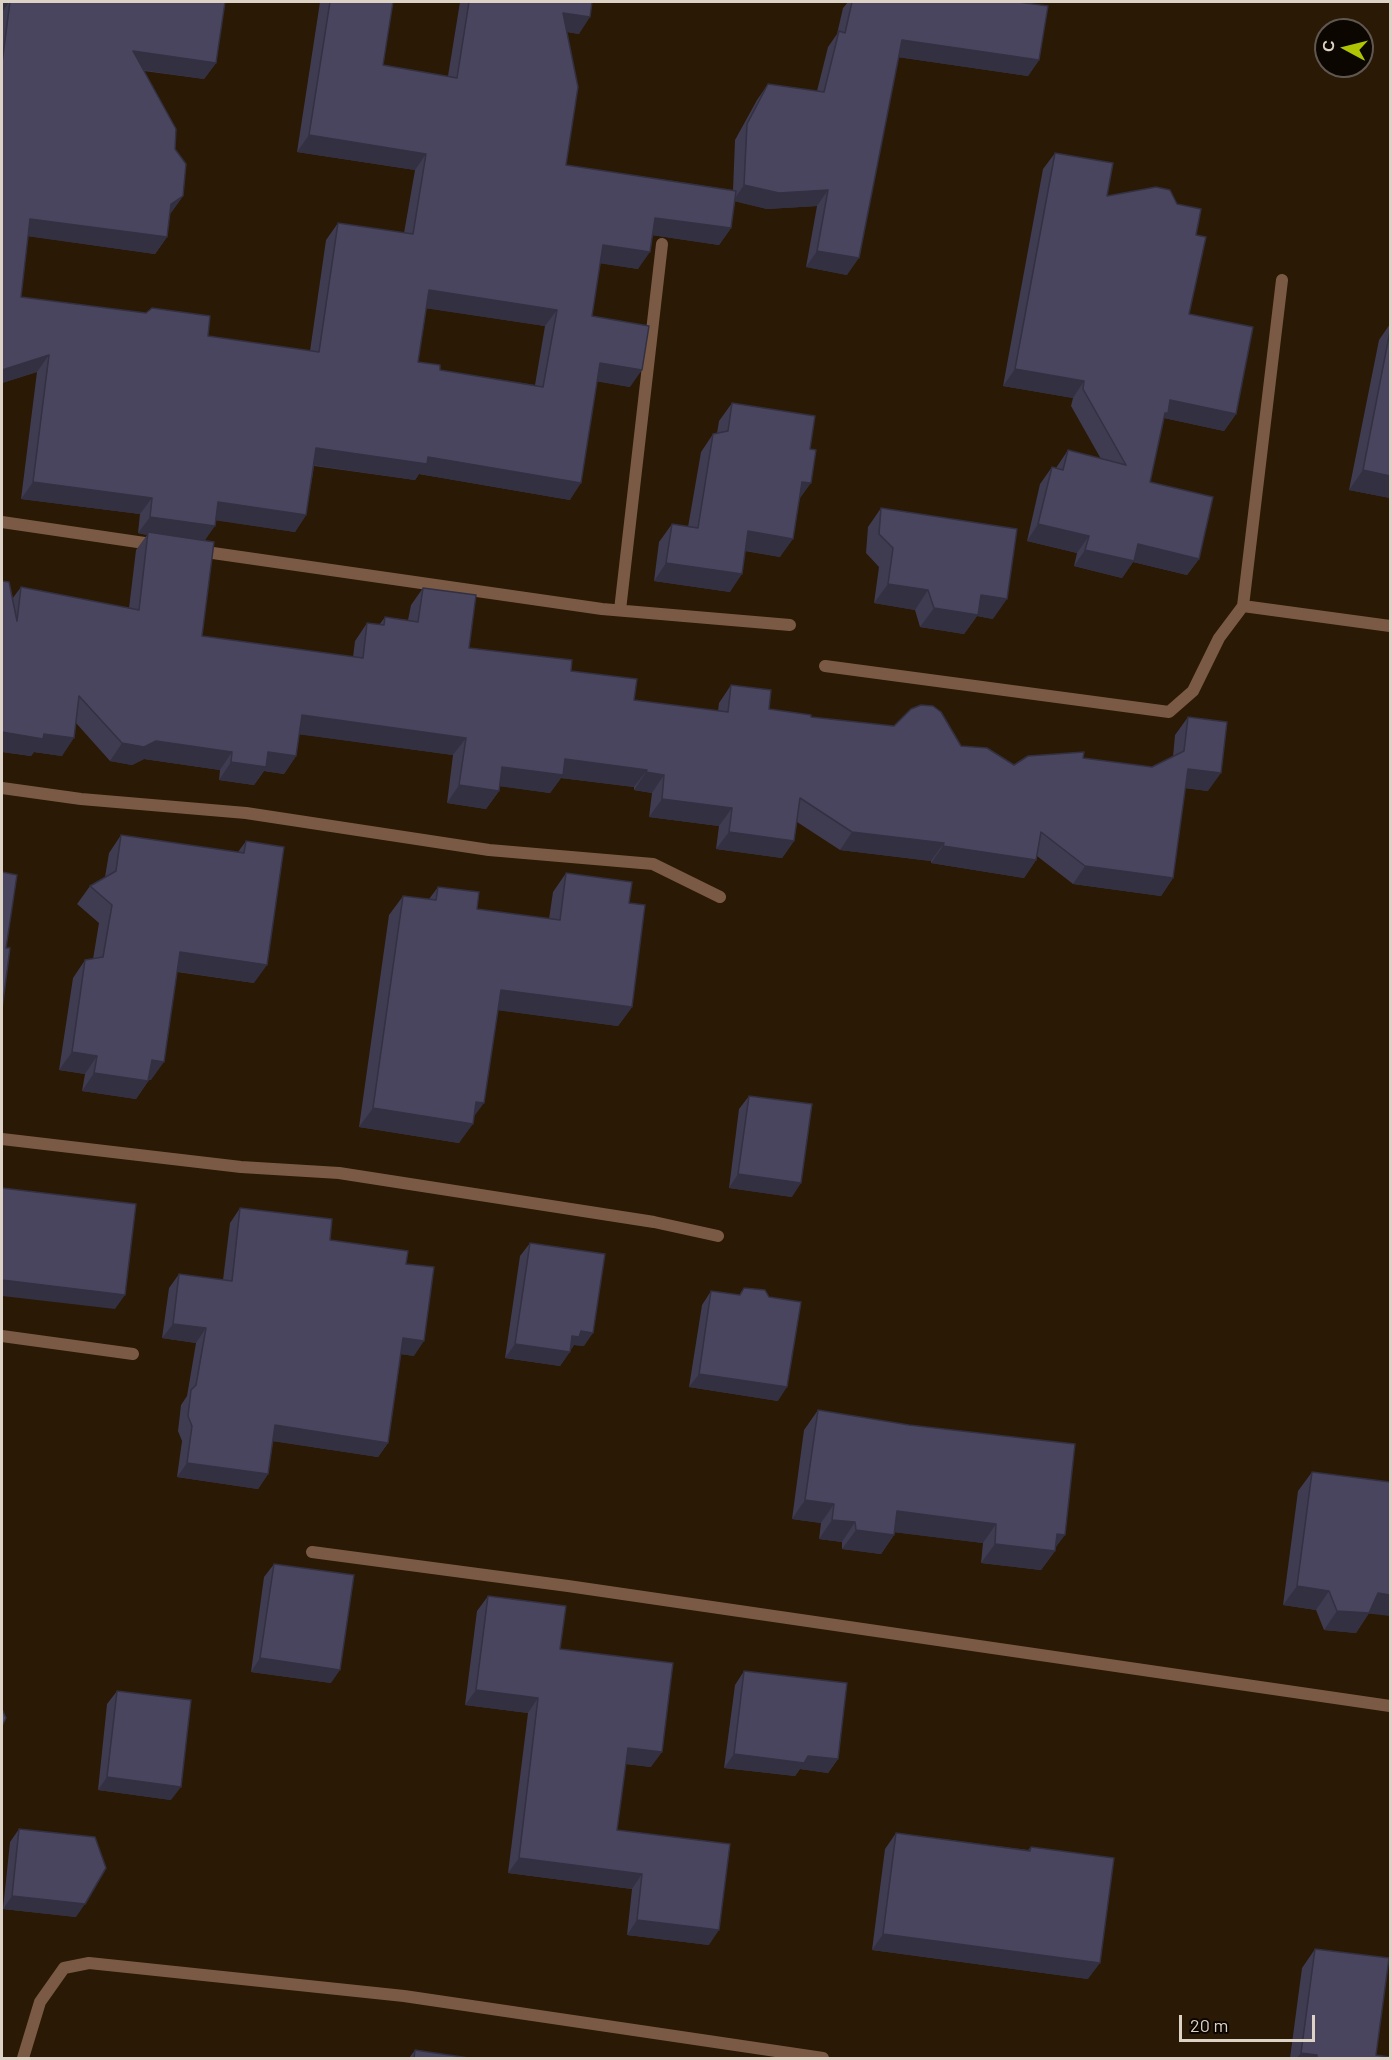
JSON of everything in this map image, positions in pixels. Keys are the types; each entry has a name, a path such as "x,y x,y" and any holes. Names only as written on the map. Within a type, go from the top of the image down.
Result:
{"street":[{"path":"620,610 662,244"},
{"path":"825,666 1169,712 1193,691 1219,638 1243,606 1282,280"},
{"path":"2,522 168,546"},
{"path":"192,550 620,610 790,625"},
{"path":"1243,606 1390,626"},
{"path":"2,788 92,800 246,813 489,850 652,864 720,897"},
{"path":"2,1139 241,1167 339,1173 654,1221 718,1236"},
{"path":"2,1336 133,1354"},
{"path":"312,1552 568,1586 1390,1706"},
{"path":"23,2058 40,2002 64,1968 89,1963 404,1996 824,2058"}],"building":[{"path":"10,2 225,2 216,63 133,51 176,129 175,149 186,164 183,196 171,204 167,237 30,219 21,297 146,313 152,308 210,316 208,336 319,352 338,223 413,234 426,154 309,135 330,2 393,2 383,65 457,78 469,2 592,2 590,17 563,13 578,87 566,165 736,191 731,228 655,218 650,252 603,245 592,316 649,326 642,370 600,363 581,483 428,457 427,464 316,448 306,515 218,502 215,526 150,517 152,498 33,482 49,355 2,370 2,63","holes":["429,290 557,310 543,387 440,370 440,365 418,362"]},
{"path":"852,2 1018,2 1048,6 1039,60 902,40 859,258 817,251 828,190 779,193 744,185 747,124 768,84 824,92 839,31 845,33"},
{"path":"1055,153 1113,163 1107,196 1156,187 1170,190 1177,204 1201,209 1196,235 1206,237 1189,314 1253,327 1236,414 1170,400 1168,413 1165,413 1150,482 1213,497 1199,559 1138,544 1134,561 1085,550 1089,536 1038,524 1052,467 1063,470 1068,450 1126,465 1083,389 1084,381 1015,369"},
{"path":"1390,331 1390,476 1363,470"},
{"path":"732,403 815,416 810,449 816,450 811,483 802,482 793,539 748,531 742,574 666,563 672,524 698,528 713,434 728,431"},
{"path":"881,508 1017,529 1007,599 981,595 978,615 934,608 928,590 888,584 893,548 879,534"},
{"path":"148,532 214,542 202,636 363,658 367,623 384,625 385,617 418,622 423,588 476,595 469,648 572,660 571,671 637,679 634,700 728,712 731,685 771,690 769,709 811,715 811,717 894,726 911,709 921,705 933,706 941,712 961,746 987,748 1014,765 1028,756 1084,752 1083,758 1152,767 1184,751 1188,717 1227,722 1221,773 1188,769 1173,878 1085,866 1041,832 1036,860 943,846 944,843 852,832 800,798 794,841 729,832 732,808 662,799 664,775 646,772 647,770 565,759 563,775 502,767 499,791 459,785 466,738 302,715 296,756 268,752 266,767 231,762 232,752 156,741 144,747 122,743 79,696 74,738 44,734 43,739 2,732 2,581 9,582 17,621 21,587 139,610"},
{"path":"121,835 244,853 246,841 284,847 267,965 180,952 164,1062 152,1060 148,1081 94,1073 97,1056 72,1052 85,960 103,957 112,905 90,886 116,871"},
{"path":"2,872 17,875 6,948 10,948 2,1010"},
{"path":"566,873 632,882 629,903 645,905 632,1007 501,990 484,1103 476,1102 473,1124 373,1108 403,896 436,900 438,887 479,892 477,909 560,920"},
{"path":"749,1096 812,1104 801,1183 738,1174"},
{"path":"2,1188 136,1204 125,1295 2,1280"},
{"path":"240,1208 332,1219 330,1240 408,1251 406,1264 434,1267 424,1341 403,1338 388,1443 275,1425 268,1474 187,1463 192,1426 188,1416 191,1390 196,1385 206,1328 173,1324 179,1274 232,1281"},
{"path":"530,1243 605,1254 593,1333 581,1331 579,1337 572,1336 570,1352 515,1344"},
{"path":"744,1288 765,1290 769,1297 801,1302 787,1387 699,1374 711,1291 740,1295"},
{"path":"818,1410 909,1425 1075,1444 1065,1535 1057,1534 1055,1551 995,1544 996,1524 897,1511 894,1535 856,1530 855,1522 832,1520 834,1504 805,1500"},
{"path":"1312,1472 1390,1482 1390,1595 1378,1593 1369,1613 1337,1611 1329,1591 1297,1586"},
{"path":"274,1564 354,1575 340,1670 260,1658"},
{"path":"488,1596 566,1606 560,1649 673,1663 662,1752 628,1748 617,1830 730,1844 719,1930 637,1920 642,1874 519,1858 538,1698 476,1690"},
{"path":"744,1671 847,1683 838,1759 808,1756 804,1763 734,1754"},
{"path":"117,1691 191,1700 181,1787 107,1777"},
{"path":"2,1709 6,1718 2,1726"},
{"path":"19,1829 95,1837 106,1868 85,1904 12,1896"},
{"path":"896,1833 1030,1851 1031,1847 1114,1858 1100,1963 883,1934"},
{"path":"1315,1949 1389,1958 1376,2055 1390,2058 1317,2058 1317,2055 1301,2053"},
{"path":"415,2050 469,2058 414,2058"}]}
